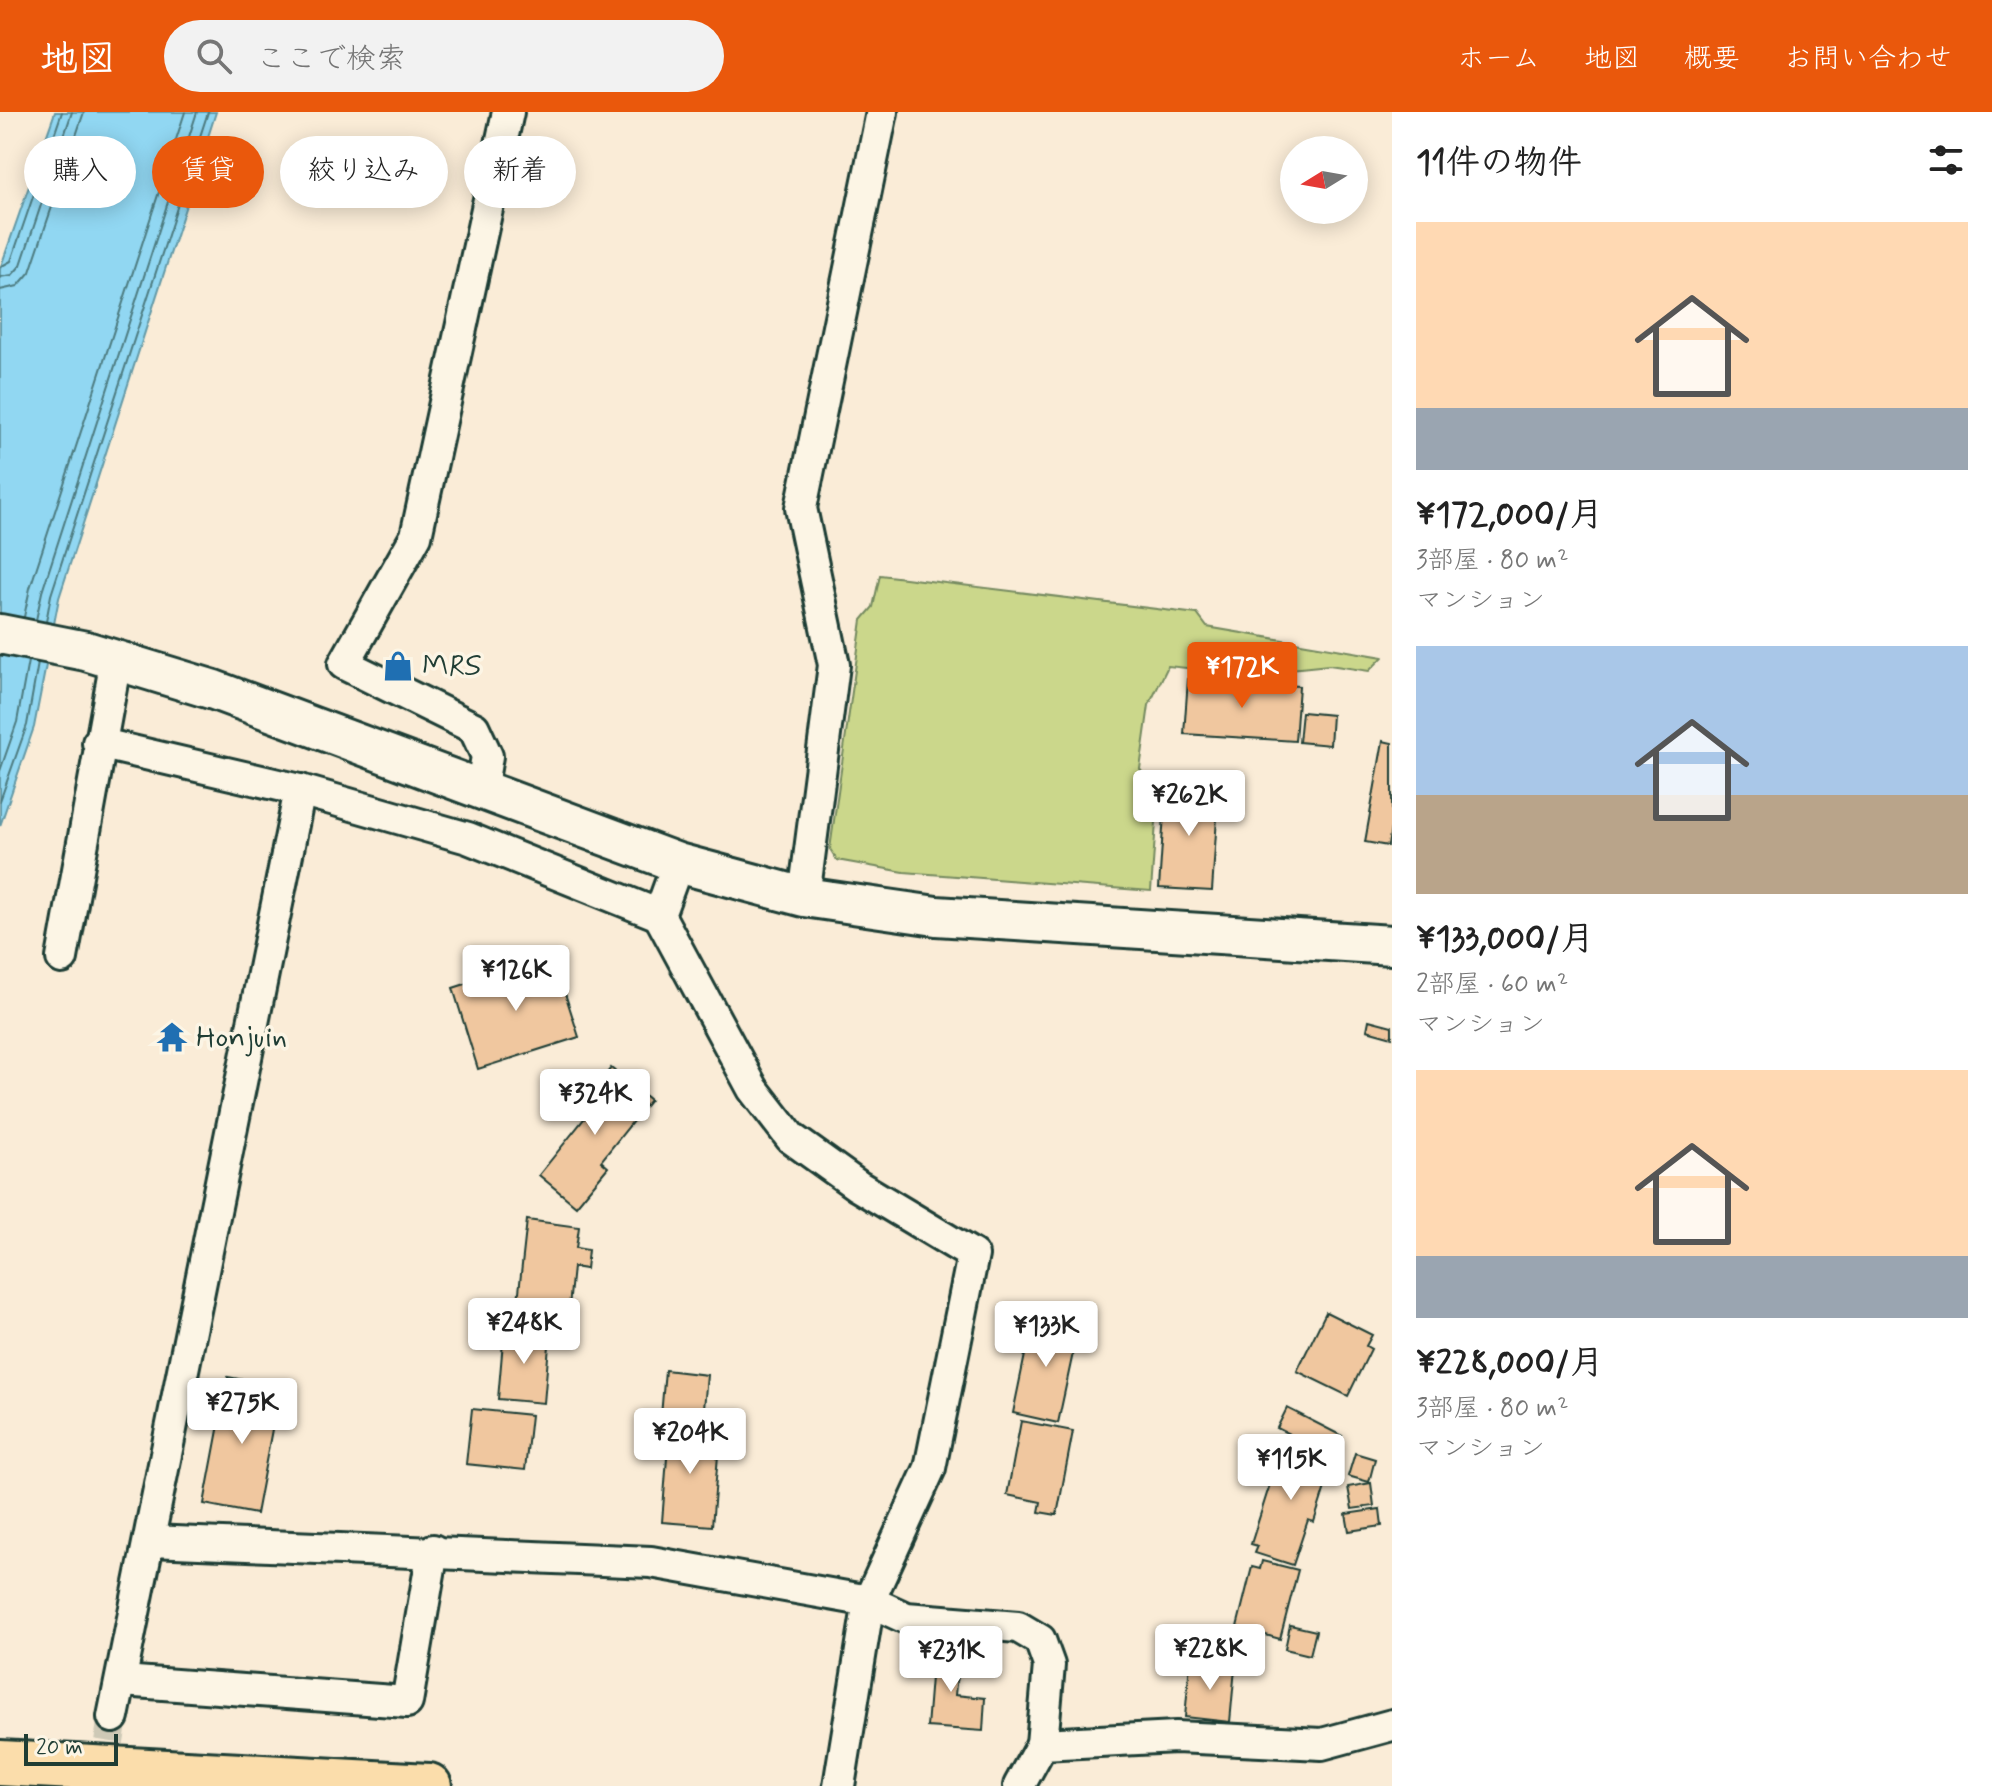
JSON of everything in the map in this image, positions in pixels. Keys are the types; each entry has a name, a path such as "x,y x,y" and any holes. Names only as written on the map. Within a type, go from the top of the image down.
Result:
{"main road":[{"path":"0,1763 429,1786"}],"street":[{"path":"481,792 487,756 474,728 344,664 416,536 508,112"},
{"path":"804,897 834,665 801,508 882,112"},
{"path":"0,634 101,656 214,690 678,863 804,897 936,916 1392,945"},
{"path":"62,958 98,743 101,656"},
{"path":"98,743 300,790 468,838 659,915 753,1089 791,1138 858,1186 973,1255 930,1468 869,1601 839,1786"},
{"path":"113,1717 151,1541 300,790"},
{"path":"659,915 678,863"},
{"path":"151,1541 433,1550 651,1562 869,1601 906,1618 1018,1627 1040,1640 1049,1665 1042,1744 1019,1786"},
{"path":"122,1681 407,1702 433,1550"},
{"path":"1042,1744 1176,1737 1322,1744 1392,1725"}],"green space":[{"path":"880,575 1197,614 1207,627 1383,657 1369,671 1329,665 1243,674 1168,666 1149,705 1140,769 1158,795 1151,891 904,872 837,860 830,849 862,620 873,607"}],"water":[{"path":"55,112 216,112 208,136 152,136 152,208 185,208 59,598 34,727 0,826 0,269 24,200 24,208 136,208 136,136 47,136"}],"building":[{"path":"1188,679 1299,686 1295,741 1184,734"},
{"path":"1302,712 1332,715 1330,745 1299,742"},
{"path":"1383,741 1392,743 1392,822 1388,846 1365,842"},
{"path":"1166,784 1219,788 1212,891 1159,888"},
{"path":"553,956 579,1037 478,1069 453,988"},
{"path":"1369,1020 1392,1026 1392,1037 1367,1030"},
{"path":"611,1068 650,1100 601,1161 608,1167 576,1206 539,1175 595,1105 587,1098"},
{"path":"527,1220 579,1227 576,1248 588,1250 586,1269 573,1267 568,1317 517,1310"},
{"path":"1326,1312 1372,1335 1366,1346 1371,1349 1348,1396 1297,1371"},
{"path":"1033,1316 1079,1325 1058,1423 1013,1413"},
{"path":"504,1330 550,1334 544,1403 498,1399"},
{"path":"665,1370 707,1375 703,1420 661,1416"},
{"path":"228,1377 280,1387 256,1514 204,1504"},
{"path":"1287,1408 1342,1436 1333,1456 1277,1428"},
{"path":"472,1409 531,1415 525,1470 466,1464"},
{"path":"1021,1421 1073,1431 1057,1515 1039,1512 1041,1502 1007,1495"},
{"path":"663,1427 720,1432 712,1526 662,1522 668,1445 661,1444"},
{"path":"1283,1443 1334,1459 1314,1522 1308,1520 1293,1565 1255,1553 1258,1546 1251,1544"},
{"path":"1355,1453 1375,1459 1369,1482 1348,1476"},
{"path":"1371,1483 1374,1506 1352,1509 1348,1487"},
{"path":"1380,1509 1382,1526 1349,1531 1346,1514"},
{"path":"1262,1561 1298,1570 1280,1639 1237,1627 1252,1567 1260,1569"},
{"path":"1290,1625 1316,1631 1310,1655 1285,1649"},
{"path":"934,1640 960,1643 955,1695 985,1698 983,1731 927,1727"},
{"path":"1190,1663 1235,1668 1230,1722 1185,1717"}],"tunnel":[{"path":"102,1786 113,1717"}],"place":[{"name":"MRS","path":"398,666"},
{"name":"Honjuin","path":"172,1037"}]}
